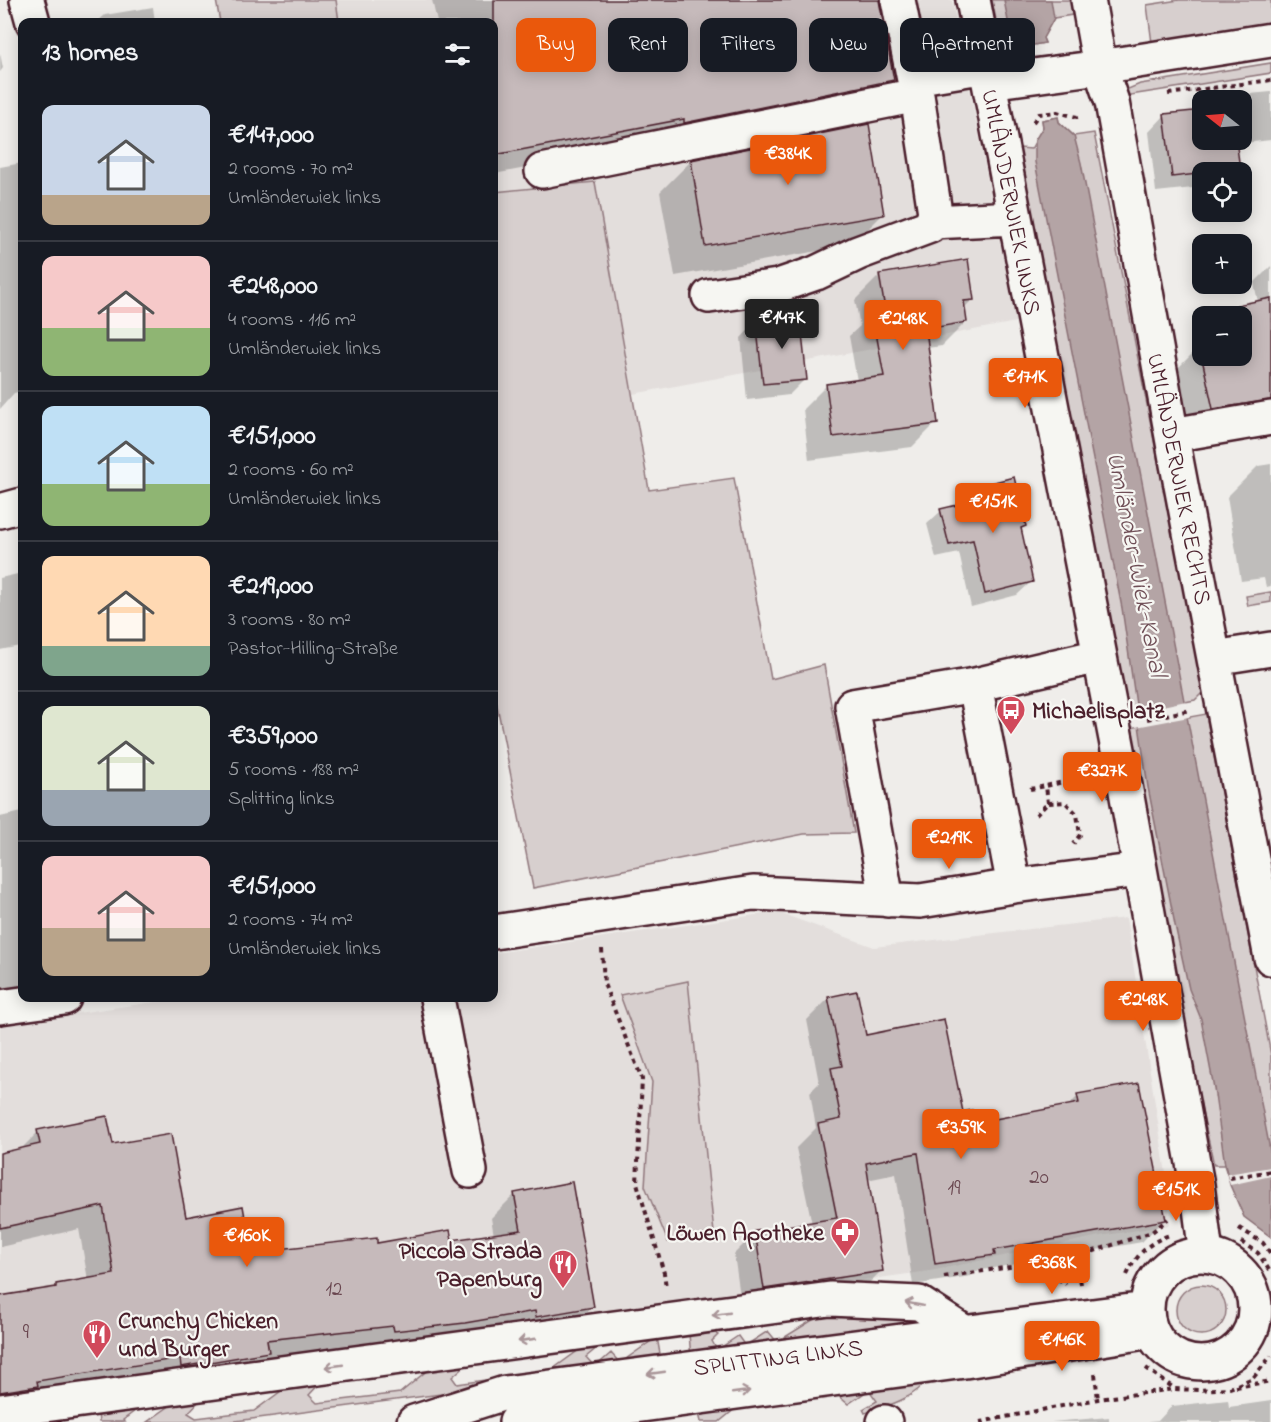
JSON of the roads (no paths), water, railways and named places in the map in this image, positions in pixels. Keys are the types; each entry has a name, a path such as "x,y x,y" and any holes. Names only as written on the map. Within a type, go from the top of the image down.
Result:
{"street":[{"path":"27,0 32,18"},
{"path":"709,296 778,286 816,273 858,253 930,225 932,222 935,213 916,87 898,0"},
{"name":"UMLÄNDERWIEK LINKS","path":"973,0 1140,870 1197,1185 1204,1242"},
{"name":"UMLÄNDERWIEK RECHTS","path":"1088,0 1100,67 1112,102 1172,435 1271,958"},
{"path":"542,171 916,87 988,74 1100,67 1271,40"},
{"path":"932,222 1015,218"},
{"path":"1172,435 1271,418"},
{"path":"0,511 18,506"},
{"path":"1214,658 1271,649"},
{"path":"887,900 852,706 975,685 1099,656"},
{"path":"975,685 1014,886"},
{"path":"498,931 753,892 920,901 1140,870"},
{"path":"0,1007 36,1002"},
{"path":"438,1002 470,1171"},
{"path":"1204,1242 1239,1269 1264,1308 1255,1319 1249,1335 1239,1349 1224,1359 1207,1363 1190,1362 1173,1356 1135,1322 1158,1275 1171,1263 1188,1255 1204,1242"},
{"path":"0,1411 830,1299 919,1303 964,1332"},
{"path":"516,1422 965,1362 1135,1322"},
{"name":"SPLITTING LINKS","path":"414,1422 505,1393 964,1332 1135,1322"}],"water":[{"path":"1004,0 1051,0 1054,18 1043,38 1045,43 1035,45 1035,18 1007,18"},
{"name":"Umländer-Wiek-Kanal","path":"1058,117 1059,122 1074,136 1081,163 1271,1155 1271,1237 1244,1217 1230,1185 1201,1019 1189,989 1148,787 1122,608 1035,162 1035,140 1043,127 1042,120"}],"place":[{"name":"Michaelisplatz","path":"1011,736"},
{"name":"Löwen Apotheke","path":"845,1258"},
{"name":"Piccola Strada Papenburg","path":"563,1290"},
{"name":"Crunchy Chicken und Burger","path":"97,1360"}]}
